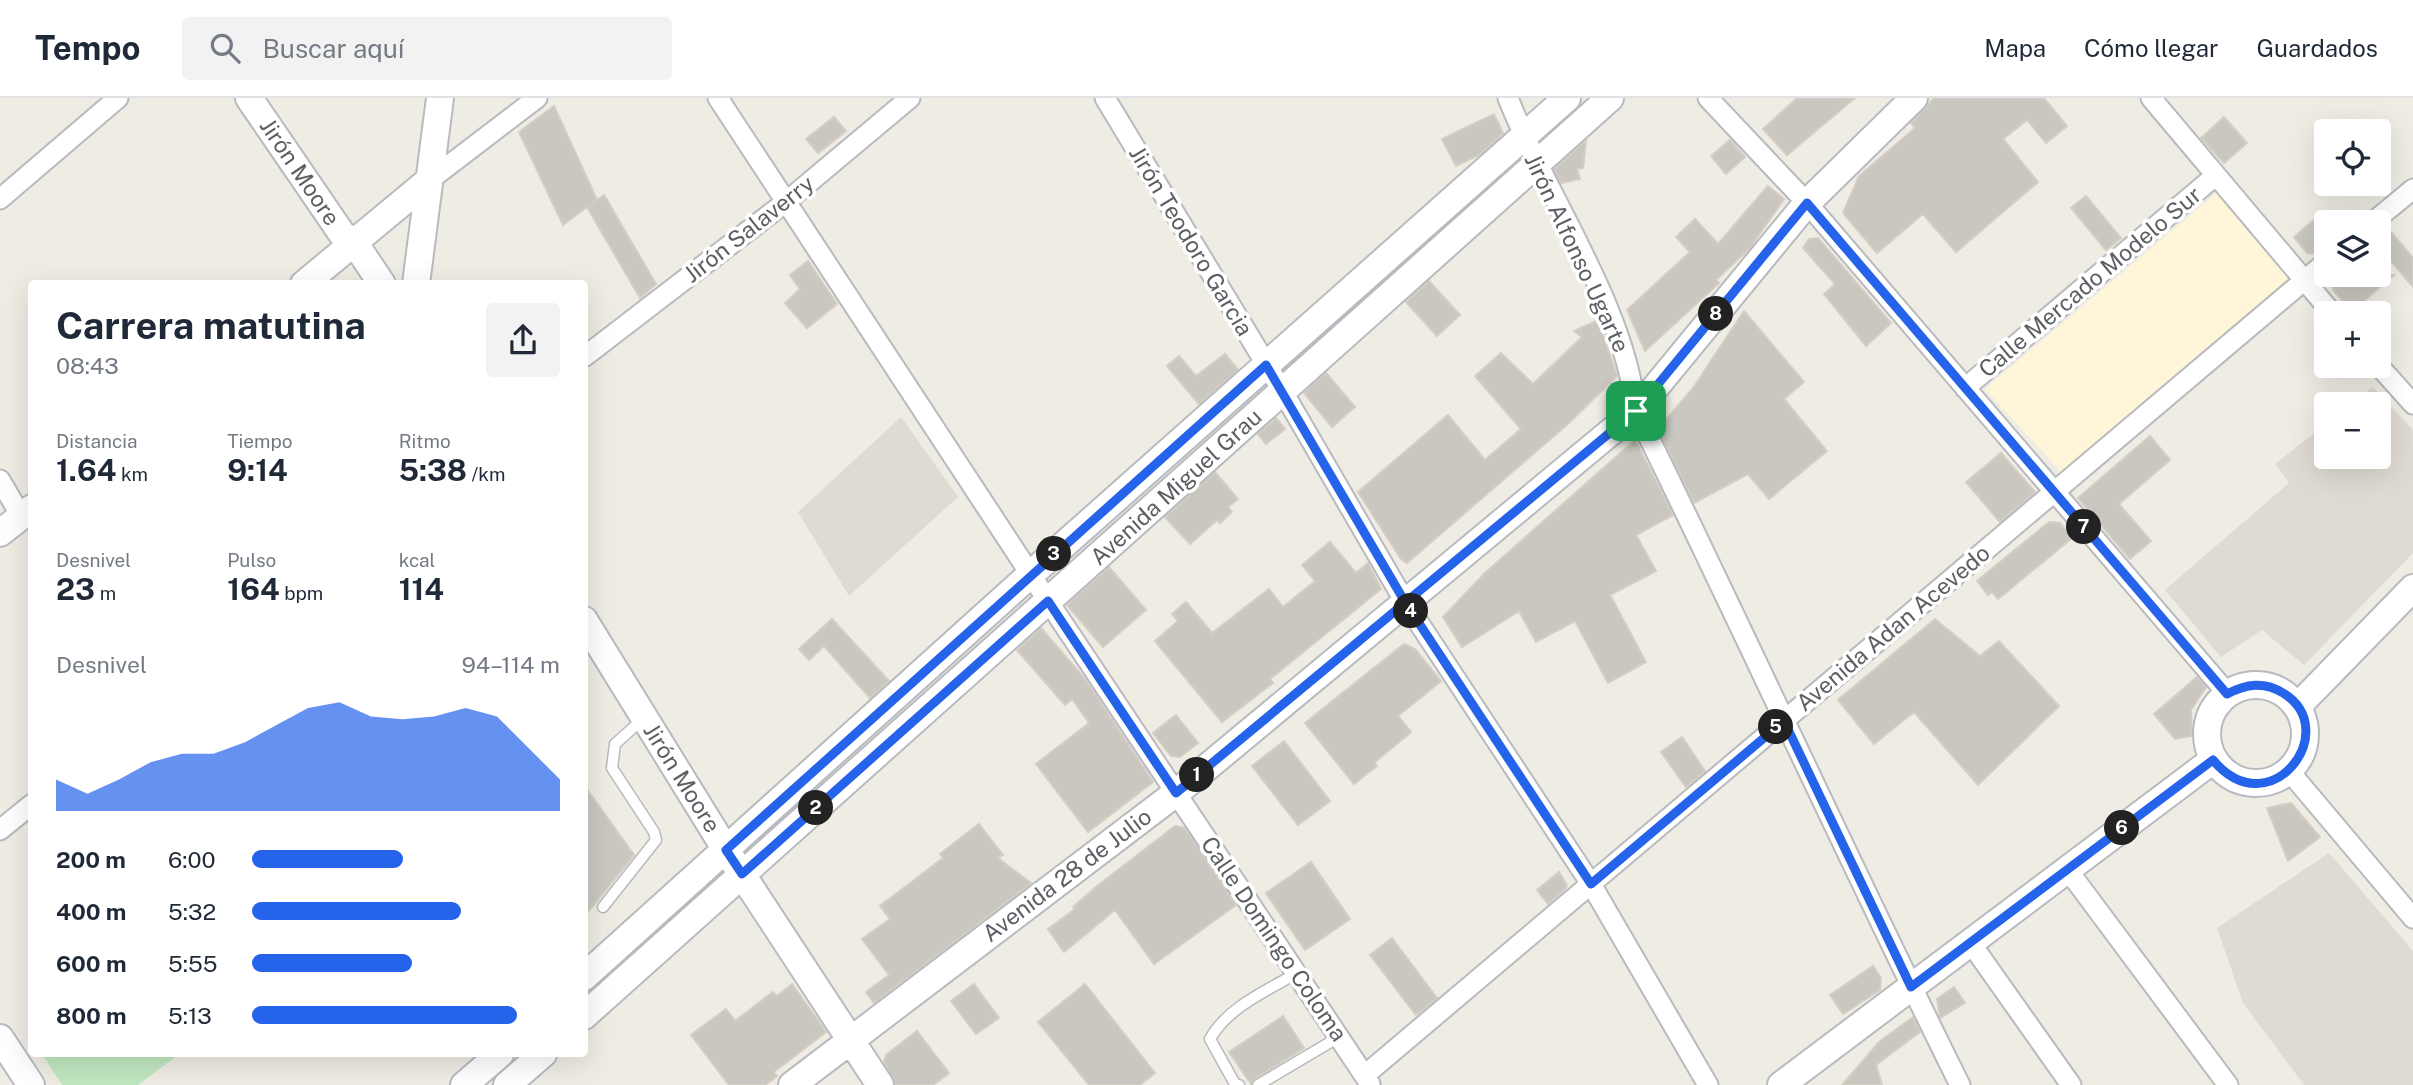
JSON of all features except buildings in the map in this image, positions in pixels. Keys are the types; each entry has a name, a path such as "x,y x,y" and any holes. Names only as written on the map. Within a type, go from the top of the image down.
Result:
{"street":[{"path":"0,199 118,98"},
{"name":"Jirón Moore","path":"249,98 342,234 355,242 379,280"},
{"name":"Jirón Moore","path":"268,98 353,224 355,242"},
{"path":"416,280 427,182 440,98"},
{"path":"309,280 427,182 537,98"},
{"name":"Calle Domingo Coloma","path":"719,98 1048,601 1368,1080"},
{"name":"Jirón Salaverry","path":"588,354 787,201 910,98"},
{"name":"Jirón Teodoro Garcia","path":"1105,98 1283,392 1405,602 1591,884 1708,1085"},
{"name":"Jirón Alfonso Ugarte","path":"1508,98 1536,165 1593,276 1632,374 1636,411"},
{"name":"Avenida Miguel Grau","path":"588,973 1031,574 1567,98"},
{"name":"Avenida Miguel Grau","path":"588,1012 1610,98"},
{"path":"1709,98 1807,203 2227,694"},
{"name":"Avenida 28 de Julio","path":"792,1085 1176,793 1636,411 1807,203 1914,98"},
{"path":"2151,98 2322,301"},
{"name":"Calle Mercado Modelo Sur","path":"1965,388 2215,176"},
{"path":"2388,210 2413,189"},
{"name":"Avenida Adan Acevedo","path":"1368,1080 1591,884 2314,272"},
{"path":"2390,378 2413,404"},
{"path":"1636,411 1753,649 1784,721 1960,1085"},
{"path":"0,480 26,512 0,533"},
{"path":"2297,707 2413,588"},
{"name":"Jirón Moore","path":"588,627 726,850 880,1085"},
{"path":"2242,687 2273,687 2287,695 2297,707 2303,719 2304,747 2289,771 2277,779 2248,784 2228,775 2213,760 2206,731 2216,704 2227,694 2242,687"},
{"path":"1781,1085 2213,760"},
{"path":"2289,771 2413,918"},
{"path":"0,830 28,807"},
{"path":"2067,869 2228,1085"},
{"path":"1970,942 2071,1085"},
{"path":"0,1038 31,1085"},
{"path":"464,1085 497,1057"},
{"path":"507,1085 539,1057"}],"lane":[{"path":"603,907 656,840 654,832 612,768 615,744 644,718"},
{"path":"1239,1085 1235,1084 1210,1039 1219,1024 1238,1008 1297,973"},
{"path":"1258,1085 1339,1037"}],"shaded area":[{"path":"2218,192 2295,280 2065,476 1985,389"},
{"path":"2391,406 2413,430 2413,553 2304,665 2262,630 2221,657 2165,590 2289,483 2275,464 2314,433 2314,469 2391,469"},
{"path":"901,417 958,497 849,596 798,512"},
{"path":"2329,853 2413,951 2413,1085 2304,1085 2243,1003 2217,928"}],"green space":[{"path":"1517,145 1525,166 1285,382 1273,365"},
{"path":"44,1057 175,1057 138,1085 62,1085"}],"route":[{"path":"1636,411 1405,602 1176,793 1048,601 742,874 726,850 1266,365 1405,602 1591,884 1784,721 1911,987 2213,760 2222,771 2248,784 2262,784 2277,779 2289,771 2298,760 2304,747 2303,719 2287,695 2273,687 2257,685 2242,687 2227,694 1807,203 1636,411"}]}
